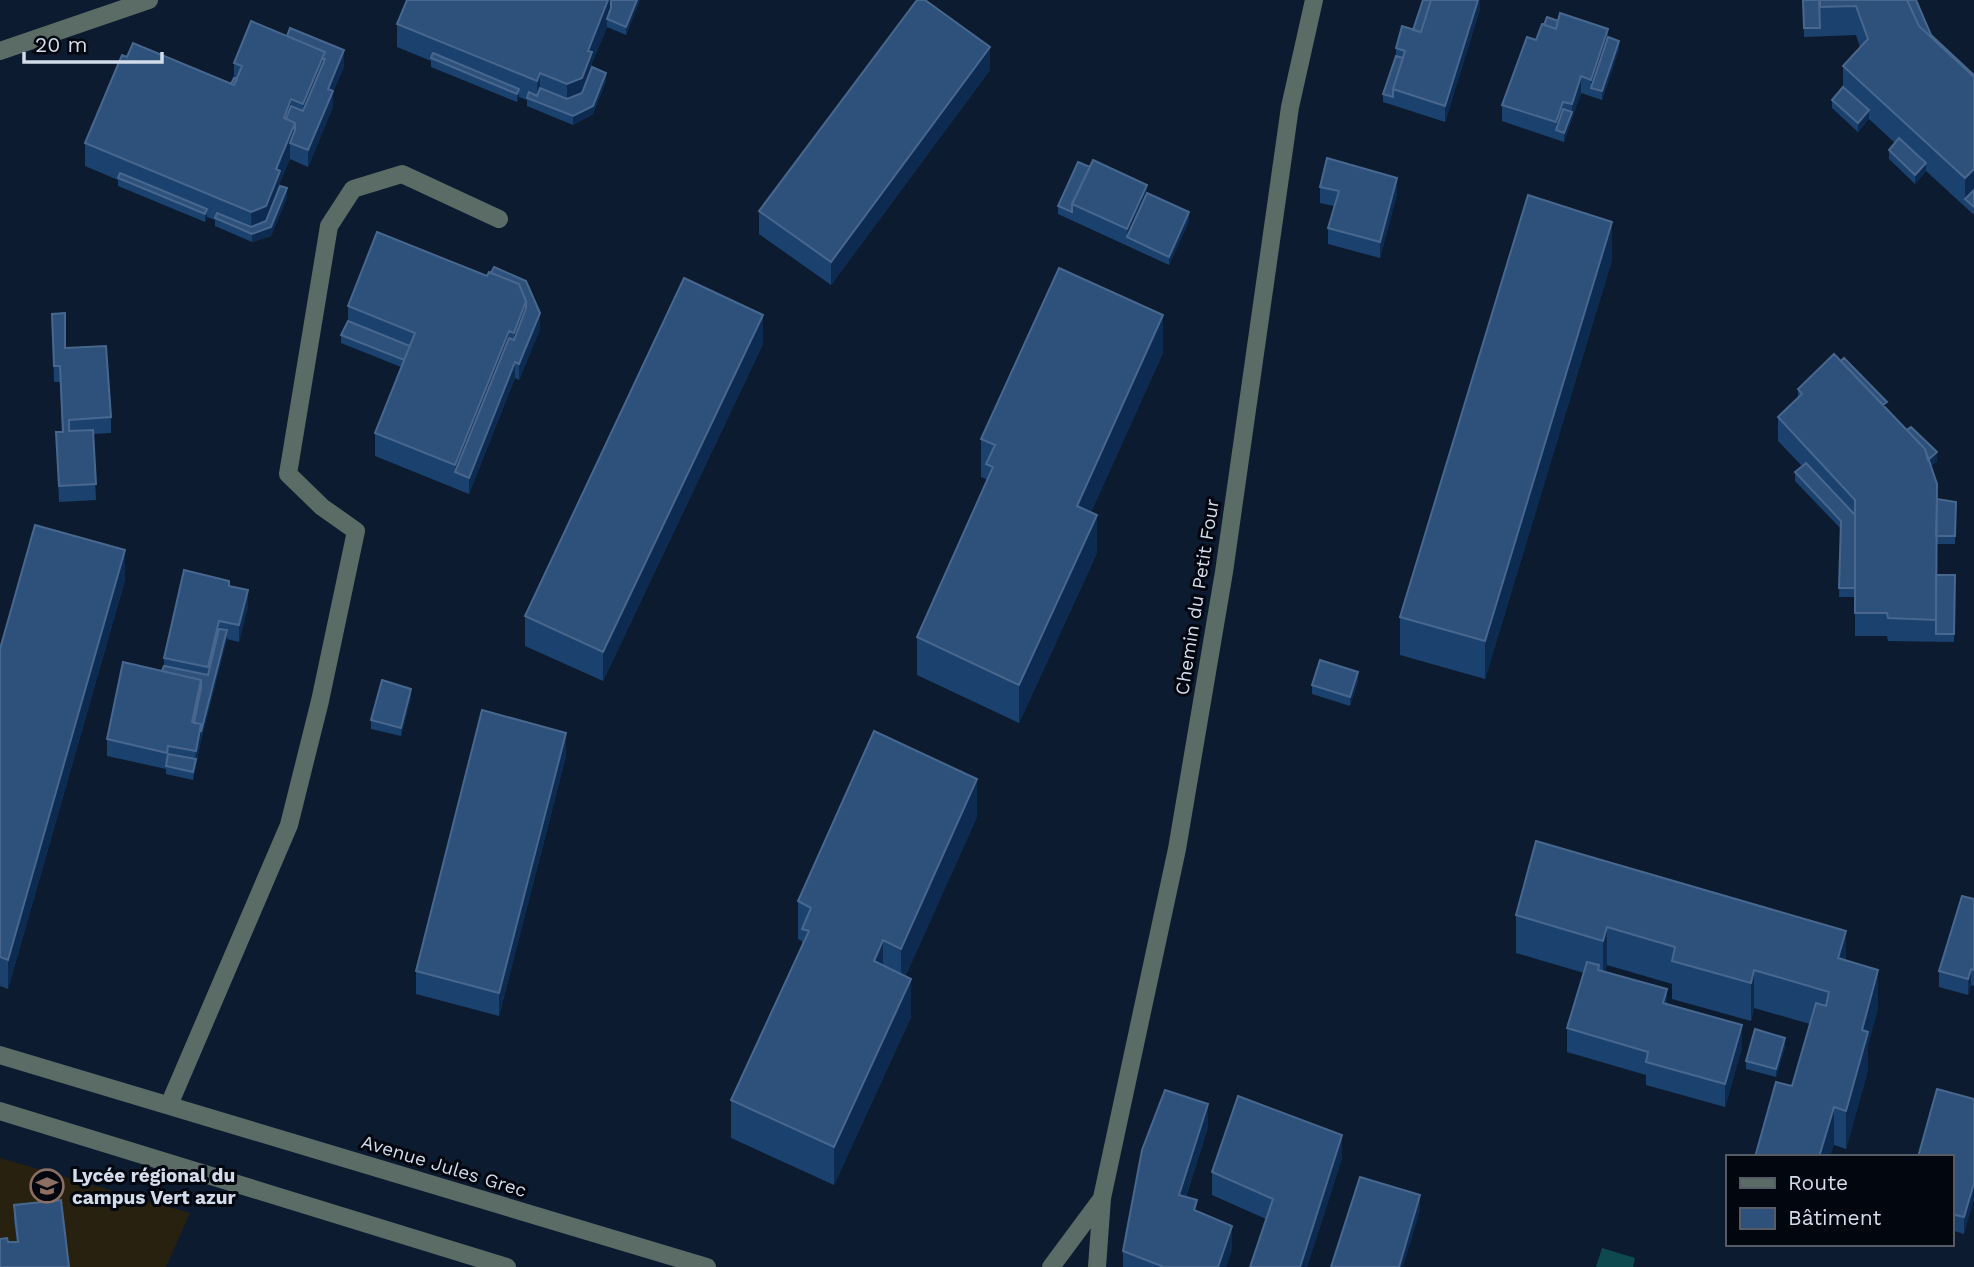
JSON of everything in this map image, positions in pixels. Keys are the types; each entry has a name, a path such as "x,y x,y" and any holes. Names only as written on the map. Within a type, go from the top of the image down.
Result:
{"street":[{"path":"0,51 149,0"},
{"name":"Chemin du Petit Four","path":"1097,1267 1102,1198 1177,849 1224,572 1290,107 1314,0"},
{"path":"169,1105 198,1043 289,825 320,701 356,531 322,507 288,474 329,226 353,188 402,174 499,219"},
{"name":"Avenue Jules Grec","path":"0,1055 707,1267"},
{"path":"0,1111 507,1267"},
{"name":"Chemin du Petit Four","path":"1051,1267 1102,1198"}],"shaded area":[{"name":"Lycée régional du campus Vert azur","path":"0,1158 190,1213 166,1267 0,1267"},
{"path":"1602,1248 1635,1258 1633,1267 1596,1267"}],"building":[{"path":"407,0 608,0 588,51 592,52 582,78 567,84 540,73 537,81 397,24"},
{"path":"611,0 637,0 626,27 607,19"},
{"path":"917,0 925,0 990,47 831,262 759,211"},
{"path":"1423,0 1431,0 1421,32 1413,30"},
{"path":"1431,0 1478,0 1445,106 1393,89 1405,51 1396,48 1402,26 1421,32"},
{"path":"1803,0 1819,0 1820,28 1804,28"},
{"path":"1820,0 1907,0 1919,26 1974,77 1974,169 1965,178 1843,66 1868,39 1856,6 1820,7"},
{"path":"1907,0 1916,0 1931,35 1974,77 1919,26"},
{"path":"1560,13 1608,29 1591,80 1581,76 1572,104 1563,102 1556,122 1502,105 1527,37 1536,40 1542,24 1556,29"},
{"path":"1547,17 1558,21 1556,29 1544,25"},
{"path":"251,21 325,52 303,104 291,99 284,118 295,123 276,169 280,171 266,206 251,212 85,143 122,55 127,57 133,43 234,85 242,66 234,63"},
{"path":"290,28 344,50 328,89 333,91 308,150 290,143 295,123 286,119 291,106 303,111 325,59 322,58 325,52 287,36"},
{"path":"1608,37 1619,41 1602,91 1591,88"},
{"path":"433,53 519,89 517,94 431,58"},
{"path":"1396,56 1403,58 1393,97 1383,94"},
{"path":"592,67 606,73 593,106 573,116 527,98 529,92 537,96 540,88 567,99 582,93"},
{"path":"1843,87 1869,110 1858,123 1832,100"},
{"path":"1563,109 1572,112 1564,133 1556,130"},
{"path":"1899,138 1926,163 1915,175 1889,150"},
{"path":"1327,158 1397,178 1380,242 1328,228 1339,191 1320,187"},
{"path":"1093,160 1147,185 1127,229 1072,204"},
{"path":"1078,162 1090,167 1072,204 1072,212 1058,206"},
{"path":"120,173 207,209 205,214 118,178"},
{"path":"280,186 287,188 271,227 252,234 215,218 217,213 251,227 266,221"},
{"path":"1974,190 1974,207 1965,199"},
{"path":"1147,193 1189,212 1169,257 1127,237"},
{"path":"1528,195 1612,222 1485,641 1400,617"},
{"path":"377,232 487,276 489,272 519,284 526,301 514,333 509,331 455,465 375,433 415,333 348,306"},
{"path":"494,267 526,281 540,313 519,364 515,362 469,478 455,472 509,338 514,340 526,308 519,284 491,273"},
{"path":"1059,268 1163,315 1077,506 1097,515 1019,685 917,637 993,467 986,464 995,445 981,439"},
{"path":"684,278 763,315 603,652 525,616"},
{"path":"65,313 65,348 106,346 111,417 69,420 69,431 93,430 96,484 59,486 56,432 63,432 60,366 54,366 52,314"},
{"path":"348,321 410,346 404,360 341,335"},
{"path":"1834,354 1925,449 1937,484 1936,620 1888,618 1887,613 1855,613 1855,500 1778,417 1802,394 1798,389"},
{"path":"1844,358 1887,402 1883,405 1841,361"},
{"path":"1911,427 1937,452 1928,460 1925,449 1907,430"},
{"path":"1806,463 1855,515 1855,588 1839,588 1841,521 1795,472"},
{"path":"1937,499 1956,502 1955,536 1936,536"},
{"path":"35,525 125,550 8,960 0,957 0,649"},
{"path":"184,570 229,581 229,586 248,590 239,625 219,621 208,667 164,658"},
{"path":"1936,575 1955,575 1954,634 1936,634"},
{"path":"219,629 227,630 201,732 201,724 194,723 201,680 162,671 164,666 208,675"},
{"path":"1320,660 1358,672 1350,697 1312,685"},
{"path":"123,662 201,680 192,722 201,724 196,751 168,746 167,753 107,739"},
{"path":"382,680 411,689 401,728 371,720"},
{"path":"482,710 566,733 499,993 416,971"},
{"path":"874,731 977,779 901,949 883,940 874,961 911,979 834,1147 731,1100 809,931 802,929 811,908 798,901"},
{"path":"168,754 196,759 193,772 166,766"},
{"path":"1536,841 1846,931 1838,958 1878,970 1862,1030 1868,1032 1846,1111 1834,1107 1820,1155 1756,1155 1776,1082 1792,1086 1816,1003 1826,1006 1829,992 1754,970 1751,983 1672,961 1675,947 1607,927 1603,941 1516,915"},
{"path":"1962,896 1974,899 1974,970 1971,969 1968,979 1939,971"},
{"path":"1587,962 1599,965 1598,970 1667,989 1663,1003 1742,1025 1725,1084 1646,1062 1648,1052 1567,1028"},
{"path":"1755,1029 1785,1038 1776,1069 1746,1061"},
{"path":"1937,1089 1974,1099 1974,1183 1964,1217 1953,1214 1953,1155 1919,1155"},
{"path":"1165,1090 1208,1104 1179,1195 1197,1200 1194,1210 1232,1226 1218,1267 1164,1267 1123,1251 1142,1150"},
{"path":"1238,1096 1342,1135 1300,1267 1250,1267 1273,1199 1212,1172"},
{"path":"1360,1177 1420,1195 1399,1267 1331,1267"},
{"path":"61,1200 69,1267 0,1267 0,1239 7,1238 8,1242 18,1242 14,1205"}],"place":[{"name":"Lycée régional du campus Vert azur","path":"47,1186"}]}
